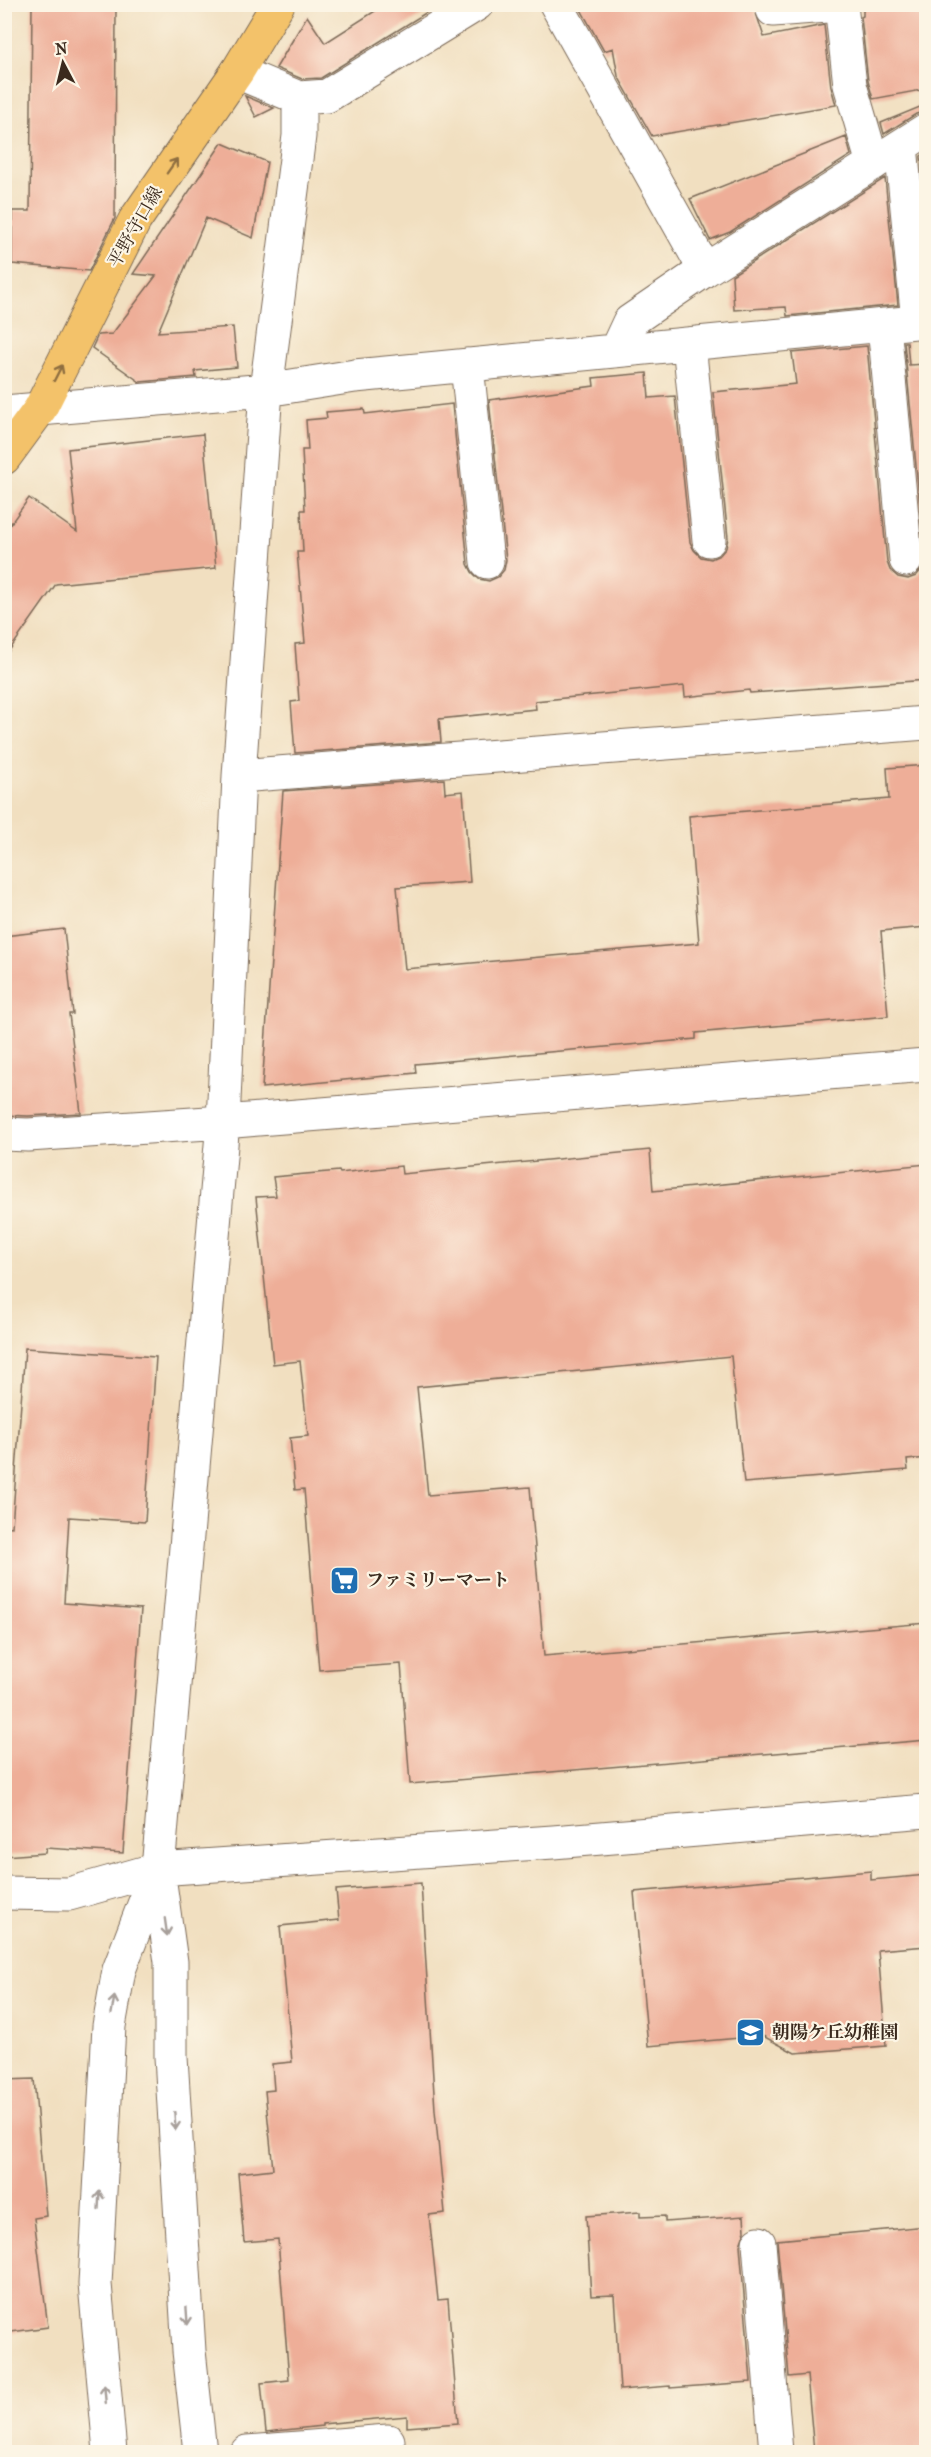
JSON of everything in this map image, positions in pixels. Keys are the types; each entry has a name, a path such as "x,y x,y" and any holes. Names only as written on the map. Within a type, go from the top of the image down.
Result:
{"main road":[{"name":"平野守口線","path":"4,458 40,410 135,220 237,72 278,4"}],"street":[{"path":"237,72 299,98 327,96 477,4"},
{"path":"556,4 705,270"},
{"path":"771,4 773,10 841,5 850,85 873,164"},
{"path":"200,2452 189,2351 171,2057 171,1962 158,1869 223,1122 239,776 266,390 299,136 299,98"},
{"path":"4,412 266,390 355,376 922,321 914,138 705,270 630,322 616,350"},
{"path":"884,325 906,560"},
{"path":"689,344 709,540"},
{"path":"467,365 487,562"},
{"path":"239,776 927,723"},
{"path":"4,1134 28,1135 223,1122 927,1065"},
{"path":"4,1893 69,1894 158,1869 554,1842 927,1811"},
{"path":"110,2452 95,2284 109,2026 119,1970 158,1869"},
{"path":"759,2243 776,2452"},
{"path":"247,2452 388,2441"}],"building":[{"path":"32,4 116,4 115,218 89,271 12,264 12,211 30,211"},
{"path":"386,4 440,4 321,78 302,79 276,68 307,16 325,43"},
{"path":"578,4 753,4 764,37 824,25 831,87 836,105 652,136 618,76 613,48 604,51"},
{"path":"863,4 904,4 904,10 927,8 927,89 873,99 868,81 861,17 863,16"},
{"path":"245,96 274,108 256,117"},
{"path":"927,104 927,111 916,114 884,134 881,123"},
{"path":"846,137 851,155 730,232 710,240 690,199"},
{"path":"222,143 267,162 253,238 206,218 158,332 233,327 237,367 195,371 196,377 140,382 92,348 98,335 112,334 156,276 133,274"},
{"path":"927,152 927,215 921,156"},
{"path":"885,178 898,305 787,316 786,307 734,310 732,275"},
{"path":"904,342 907,342 909,365 927,364 927,680 750,693 749,690 685,697 684,686 535,701 536,709 439,719 441,742 295,753 291,702 299,701 295,644 305,643 297,552 303,552 301,510 305,510 302,450 308,450 306,420 327,418 326,412 364,409 365,414 452,404 468,564 479,579 489,581 498,577 504,570 506,560 489,400 594,386 593,378 647,373 649,398 675,396 690,542 701,557 711,559 720,555 726,548 728,538 713,392 796,384 792,353 867,346 887,562 890,570 898,577 908,579 916,576 923,568 925,558"},
{"path":"203,434 216,568 56,584 4,658 4,533 29,498 77,532 68,449"},
{"path":"927,765 927,927 881,931 888,1016 696,1033 696,1039 415,1064 416,1073 262,1088 283,791 444,779 445,793 463,791 470,882 397,887 405,969 699,943 689,816 889,799 887,768"},
{"path":"64,929 73,1014 69,1014 81,1113 4,1115 4,936"},
{"path":"650,1150 653,1191 927,1164 927,1458 907,1460 908,1470 744,1483 731,1356 417,1387 428,1495 530,1487 544,1656 927,1623 927,1740 410,1784 401,1664 319,1670 304,1489 295,1490 290,1438 308,1436 300,1361 273,1364 256,1197 276,1196 273,1177 401,1166 402,1174"},
{"path":"25,1348 156,1357 145,1522 69,1517 64,1603 141,1609 123,1853 46,1848 45,1853 4,1856 4,1526 12,1527"},
{"path":"871,1871 871,1880 927,1875 927,1946 878,1950 886,2046 795,2053 763,2036 648,2046 634,1892"},
{"path":"421,1883 435,2110 445,2213 429,2215 438,2300 448,2299 458,2423 407,2427 407,2416 266,2432 261,2383 289,2380 278,2239 244,2242 238,2173 273,2169 265,2091 274,2090 272,2064 292,2062 280,1926 339,1920 336,1890"},
{"path":"34,2079 46,2216 34,2218 48,2327 4,2333 4,2080"},
{"path":"640,2212 640,2217 665,2216 665,2222 744,2216 745,2231 740,2245 751,2382 620,2390 614,2295 591,2296 586,2216"},
{"path":"927,2226 927,2452 814,2452 807,2375 789,2377 777,2240"}],"place":[{"name":"ファミリーマート","path":"345,1580"},
{"name":"朝陽ケ丘幼稚園","path":"751,2032"}]}
